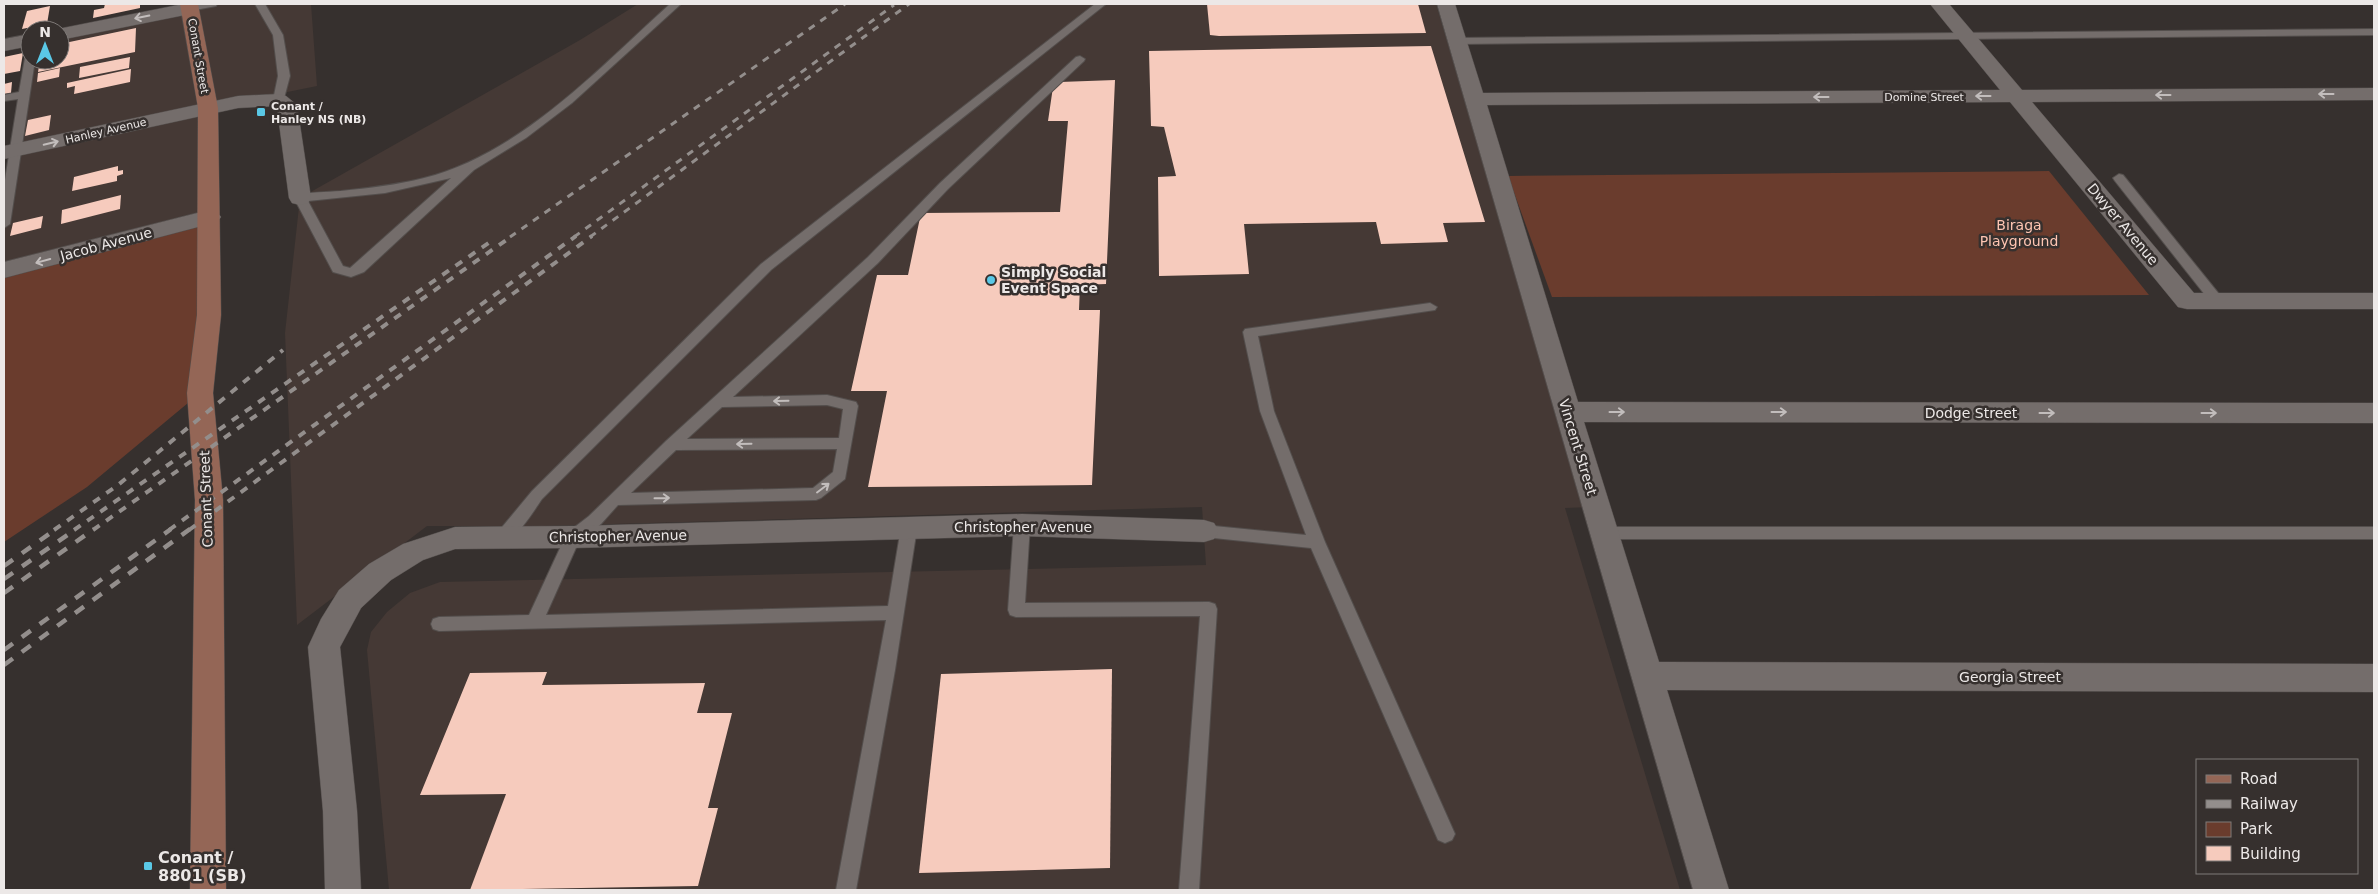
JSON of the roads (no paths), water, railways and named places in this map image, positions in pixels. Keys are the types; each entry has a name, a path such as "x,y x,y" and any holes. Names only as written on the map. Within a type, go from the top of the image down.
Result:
{"main road":[{"name":"Conant Street","path":"189,6 208,108 209,315 200,393 208,500 208,890"}],"street":[{"name":"Vincent Street","path":"1446,4 1710,890"},
{"name":"Dwyer Avenue","path":"1939,4 2187,301 2374,301"},
{"path":"70,32 189,6"},
{"path":"4,45 20,42"},
{"name":"Domine Street","path":"1474,99 2374,94"},
{"name":"Conant Street","path":"208,108 250,100 279,100"},
{"path":"279,100 287,105 300,198"},
{"name":"Hanley Avenue","path":"9,152 208,108"},
{"name":"Jacob Avenue","path":"4,270 209,217"},
{"name":"Dodge Street","path":"1568,412 2374,413"},
{"name":"Christopher Avenue","path":"343,890 340,811 324,647 332,628 350,599 380,572 413,552 455,538 573,538 1022,525 1204,531"},
{"name":"Georgia Street","path":"1647,676 2374,678"}],"lane":[{"path":"189,6 212,4"},
{"path":"260,4 278,35 284,76 279,100"},
{"path":"470,167 357,272 349,274 338,269 300,198 359,194 394,188 437,179 470,167 528,133 676,4"},
{"path":"501,538 517,522 537,495 766,267 1101,4"},
{"path":"1457,41 2374,32"},
{"path":"534,622 573,538 595,520 614,499 816,313 872,260 944,186 1080,60"},
{"path":"4,224 9,152 24,94 28,70"},
{"path":"4,98 24,94"},
{"path":"2119,178 2218,302"},
{"path":"1430,307 1250,332 1267,411 1317,542 1445,834"},
{"path":"614,499 816,494 840,475 851,406 827,400 718,402"},
{"path":"672,445 845,443"},
{"path":"1022,525 1016,610 1209,609 1189,890"},
{"path":"846,890 909,528"},
{"path":"1204,531 1317,542"},
{"path":"1604,534 2374,533"},
{"path":"439,624 895,613"}],"railway":[{"path":"510,237 845,4"},
{"path":"590,237 909,4"},
{"path":"574,237 894,5"},
{"path":"93,530 512,236"},
{"path":"169,530 576,236"},
{"path":"189,530 592,236"},
{"path":"74,530 490,242"},
{"path":"54,530 118,485 283,350"},
{"path":"4,566 56,529"},
{"path":"4,579 76,529"},
{"path":"4,593 94,529"},
{"path":"4,650 171,529"},
{"path":"4,665 190,529"}],"place":[{"name":"Conant / Hanley NS (NB)","path":"261,112"},
{"name":"Simply Social Event Space","path":"991,280"},
{"name":"Conant / 8801 (SB)","path":"148,866"}],"park label":[{"name":"Biraga Playground","path":"2019,234"}]}
